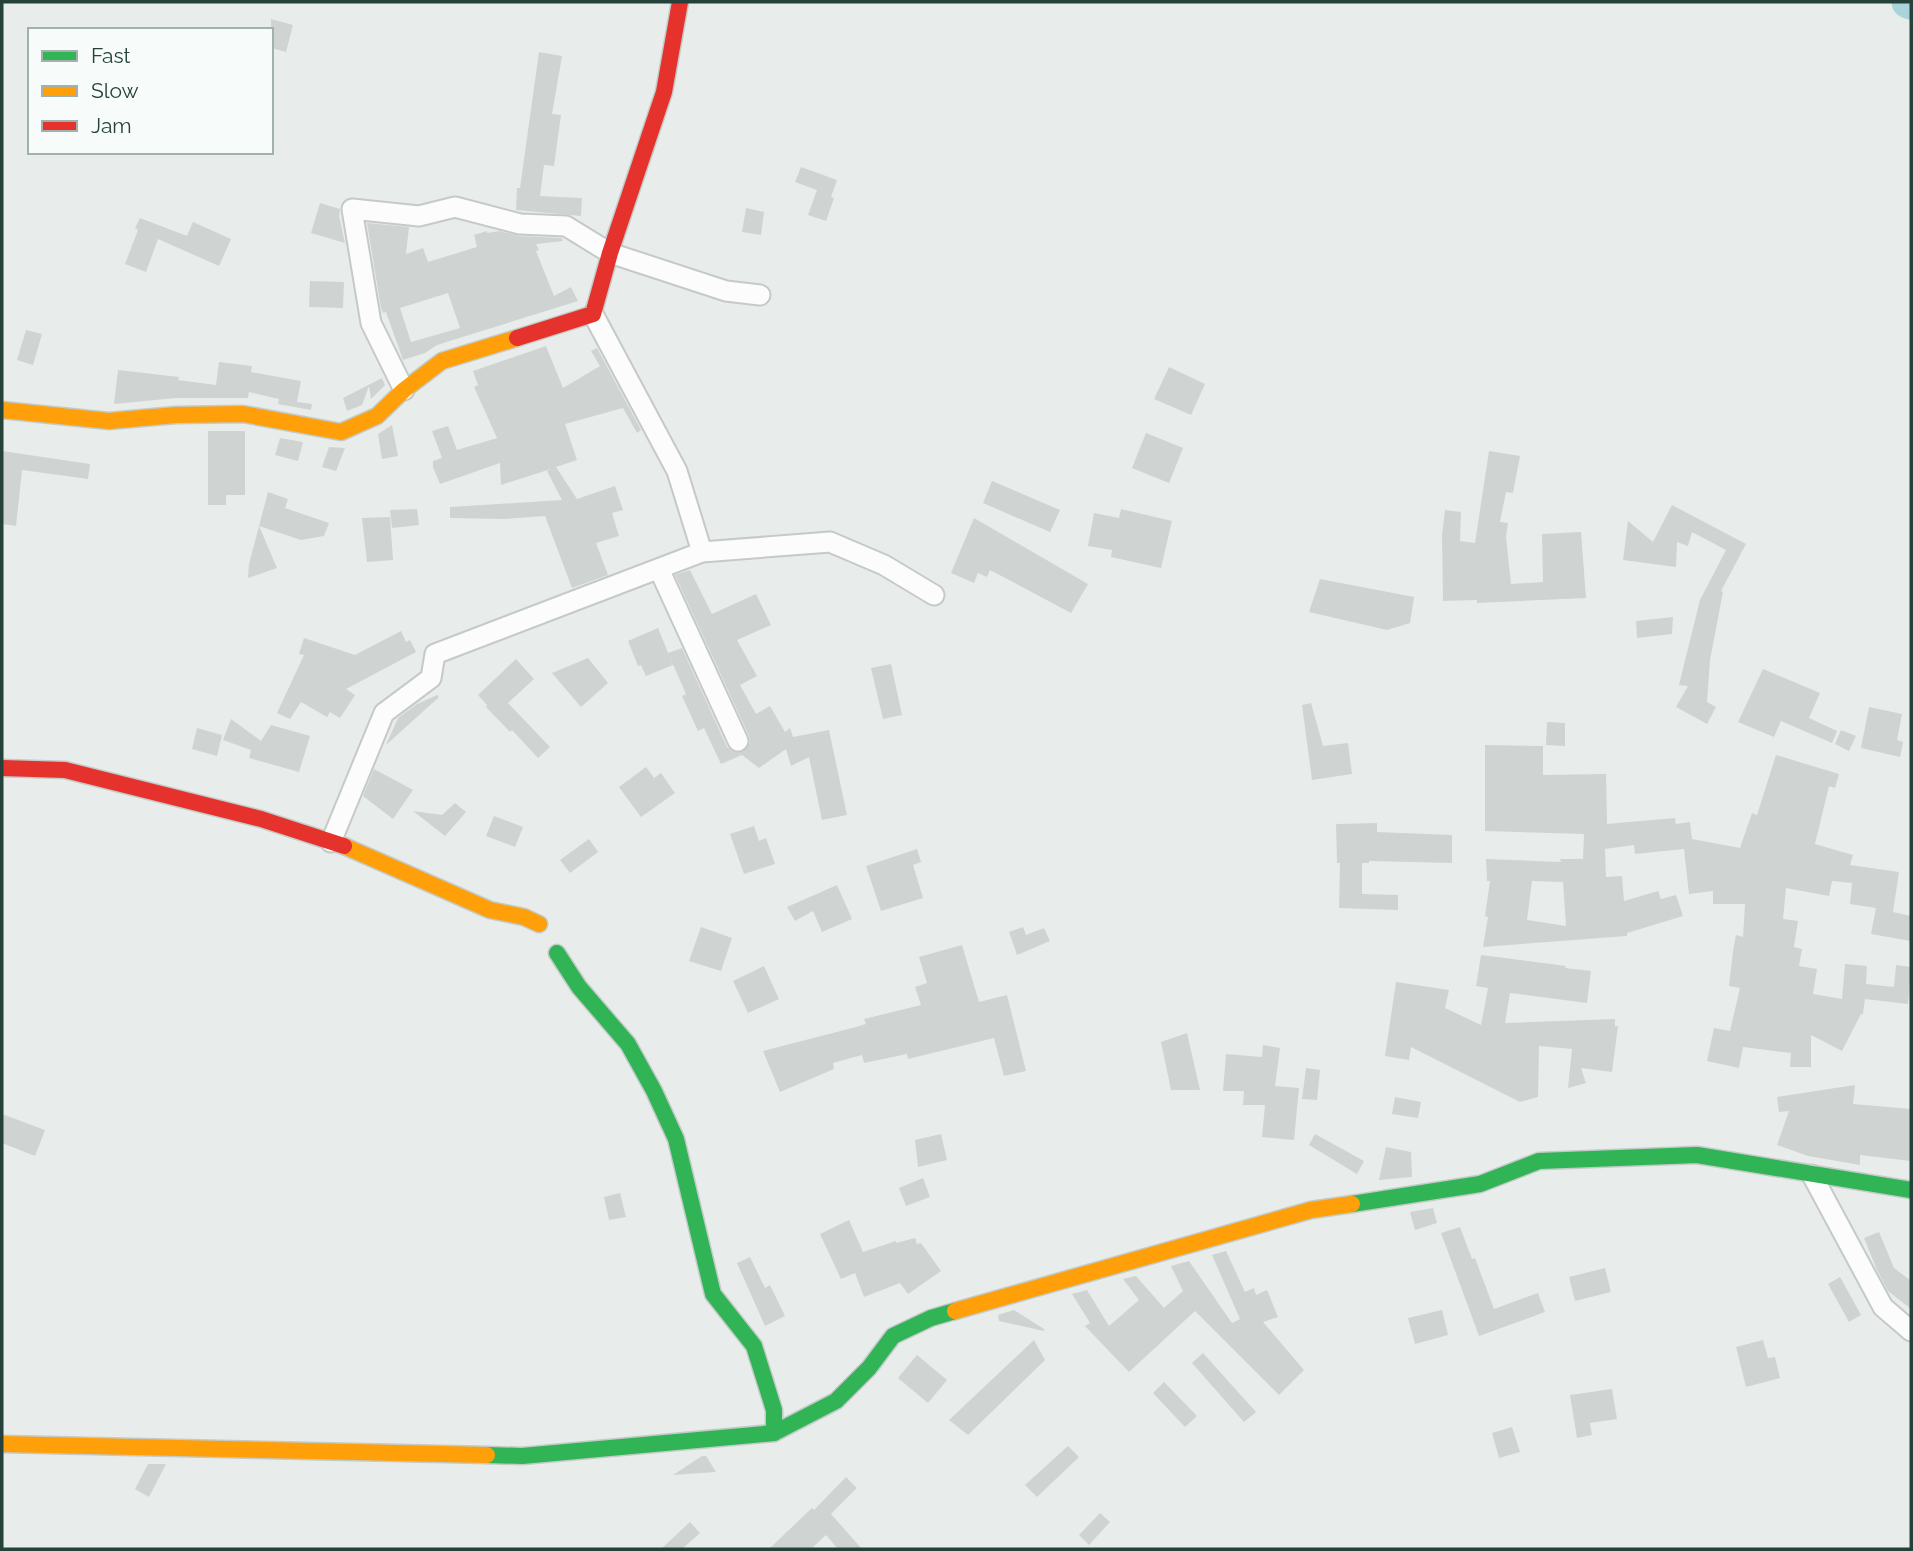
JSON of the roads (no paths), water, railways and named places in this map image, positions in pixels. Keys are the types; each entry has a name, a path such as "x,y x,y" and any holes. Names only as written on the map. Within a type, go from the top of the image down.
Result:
{"street":[{"path":"680,2 664,92 610,253 593,314 677,471 702,552"},
{"path":"404,390 371,323 352,209 419,216 455,206 520,224 566,226 610,253 726,291 760,295"},
{"path":"2,410 109,421 176,415 243,414 341,432 377,416 404,390 442,361 593,314"},
{"path":"331,842 384,713 431,678 435,654 702,552 830,541 884,565 934,595"},
{"path":"659,569 737,741"},
{"path":"2,768 65,769 261,819 351,848 490,910 524,917 539,924"},
{"path":"557,953 579,987 628,1044 676,1139 713,1294 754,1346 774,1410 774,1433"},
{"path":"2,1444 522,1456 774,1433 836,1401 869,1368 892,1336 931,1318 1311,1210 1480,1184 1539,1161 1697,1154 1911,1190"},
{"path":"1812,1175 1884,1307 1911,1331"}]}
